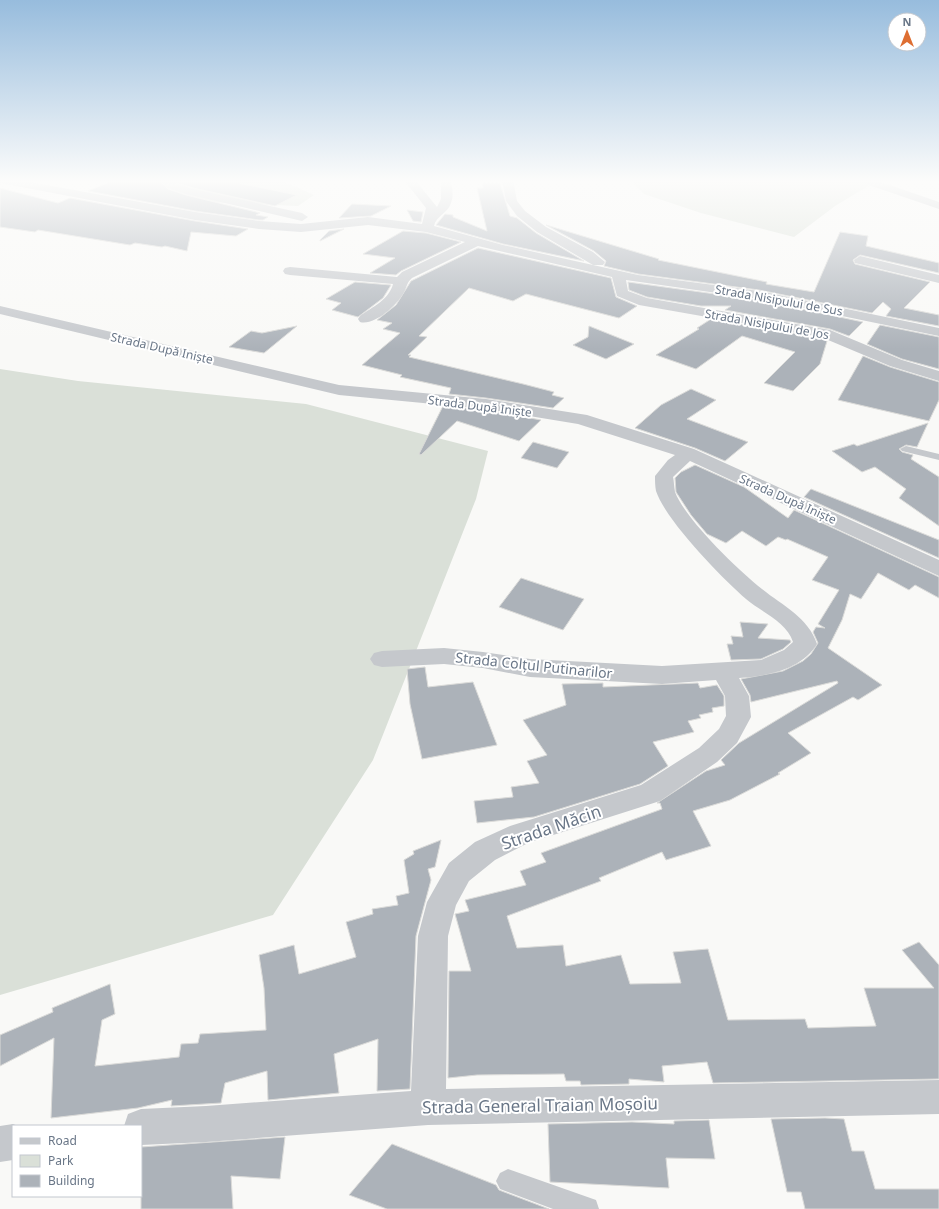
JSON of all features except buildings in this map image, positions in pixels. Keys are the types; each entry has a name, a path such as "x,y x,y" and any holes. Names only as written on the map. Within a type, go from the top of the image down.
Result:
{"street":[{"path":"465,236 477,241 611,273"},
{"name":"Strada Nisipului de Sus","path":"555,236 596,261 611,273 638,280 759,295 939,332"},
{"path":"366,318 387,304 397,293 400,281 407,275 477,241"},
{"path":"860,260 939,279"},
{"path":"290,271 400,281"},
{"name":"Strada Nisipului de Jos","path":"611,273 622,293 644,302 825,333 896,363 939,376"},
{"name":"Strada După Iniște","path":"0,310 339,390 486,404 581,420 688,453 895,547 939,569"},
{"name":"Strada Colțul Putinarilor","path":"382,659 444,656 483,660 530,668 662,675 724,672 764,668 792,656 805,644 804,636 797,627 752,592 727,568 680,516 666,492 664,476 674,464 688,453"},
{"name":"Strada Măcin","path":"428,1107 433,936 442,902 459,872 485,851 520,834 650,793 708,755 728,736 739,717 737,696 724,672"},
{"name":"Strada General Traian Moșoiu","path":"142,1127 206,1124 428,1107 939,1097"},
{"path":"0,1144 12,1142"}],"lane":[{"path":"906,449 939,457"},
{"path":"508,1181 587,1209"}],"green space":[{"path":"0,369 78,381 306,404 488,451 476,499 373,760 273,915 0,995"}]}
